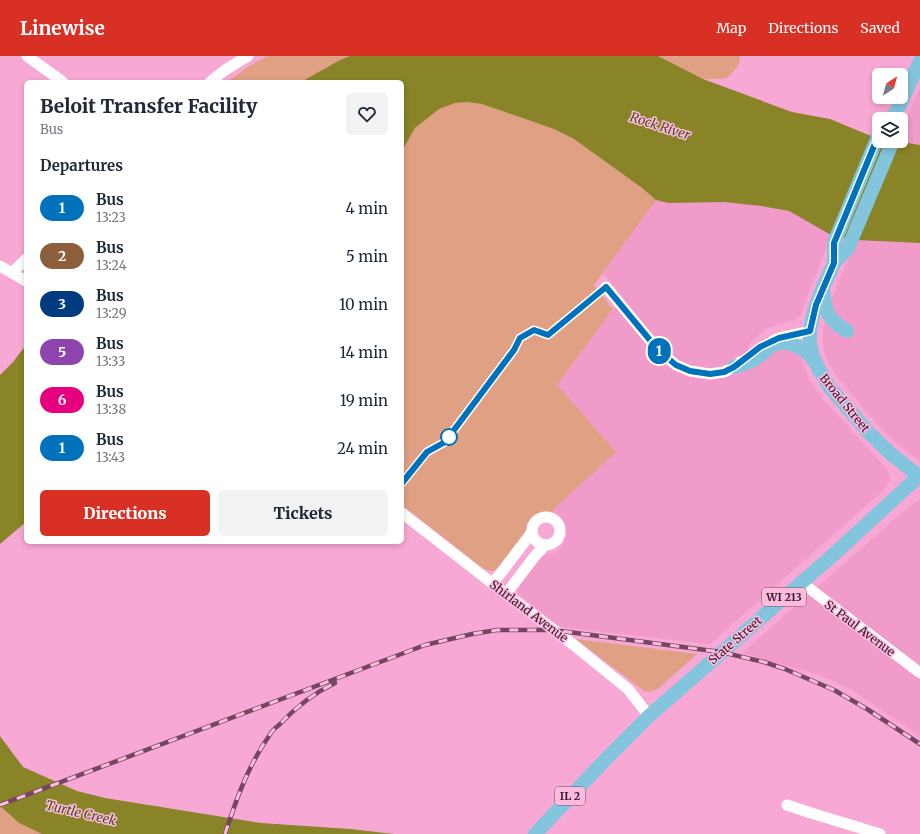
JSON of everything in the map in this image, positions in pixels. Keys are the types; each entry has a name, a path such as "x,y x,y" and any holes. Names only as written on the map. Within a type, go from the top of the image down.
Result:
{"main road":[{"path":"896,112 920,60"},
{"name":"Broad Street","path":"834,263 834,243 873,148"},
{"name":"Broad Street","path":"890,148 848,248 834,263 823,287 816,305 810,331 810,344 815,362 830,388 869,433 891,454 920,476"},
{"path":"823,287 824,303 828,314 833,321 847,331"},
{"path":"729,369 752,361 773,345 782,343 792,344 801,348 810,355 815,362"},
{"name":"State Street","path":"606,759 649,716 920,476"},
{"name":"IL 2","path":"535,834 606,759"}],"street":[{"path":"27,56 59,80"},
{"path":"212,80 241,57"},
{"path":"12,273 24,261"},
{"path":"0,266 24,280"},
{"path":"606,287 659,351 676,365 690,371 710,374 729,369 760,347 779,338 810,331"},
{"name":"Shirland Avenue","path":"404,514 628,689 649,716"},
{"path":"506,594 545,545 554,542 559,536 560,527 555,520 547,516 538,519 532,527 533,537 536,541 545,545"},
{"path":"493,583 532,532"},
{"name":"St Paul Avenue","path":"801,582 920,673"},
{"path":"787,805 880,834"}],"shaded area":[{"path":"268,56 350,56 305,80 230,80 249,66"},
{"path":"658,56 740,56 740,59 736,68 727,78 703,79"},
{"path":"920,87 920,145 908,143 908,115"},
{"path":"467,102 482,104 554,129 574,139 642,188 656,200 594,285 613,309 557,385 616,452 554,509 553,513 541,512 532,517 527,524 525,533 516,546 498,568 493,571 484,569 404,507 404,147 415,128 439,109 455,103"},
{"path":"656,200 668,203 724,202 789,211 831,235 801,315 795,320 778,324 766,329 747,347 758,362 770,352 787,347 801,357 809,378 822,398 885,466 889,472 890,480 884,490 710,644 560,627 520,595 518,590 520,583 542,557 544,555 555,553 564,542 567,534 566,527 560,516 553,513 554,509 616,452 557,385 613,309 625,300 603,273"},
{"path":"856,240 920,243 920,461 896,443 878,425 838,378 826,358 822,341 825,321 832,298"},
{"path":"920,500 920,736 855,692 820,675 742,653 905,510"},
{"path":"576,639 697,654 659,688 651,692 644,691"},
{"path":"0,806 19,823 42,834 0,834"}],"water":[{"name":"Rock River","path":"350,56 658,56 703,79 792,112 830,119 871,136 872,148 908,148 908,143 920,145 920,243 856,240 831,235 789,211 761,206 724,202 668,203 656,200 642,188 574,139 554,129 482,104 467,102 455,103 439,109 415,128 404,147 404,80 305,80"},
{"path":"24,348 24,524 0,544 0,375 13,362"},
{"name":"Turtle Creek","path":"0,736 23,767 77,791 105,798 261,823 350,829 394,834 42,834 19,823 0,806"}],"railway":[{"path":"0,805 425,645 497,630 553,630 721,652 764,662 785,669 834,690 867,709 920,744"},
{"path":"225,834 238,796 249,771 271,733 305,701 335,683"}],"bus line":[{"name":"1","path":"404,481 427,452 445,442 514,350 520,338 534,330 548,335 606,287 659,351 676,365 690,371 710,374 724,372 734,367 760,347 779,338 810,331 816,305 834,263 834,243 873,148"}]}
